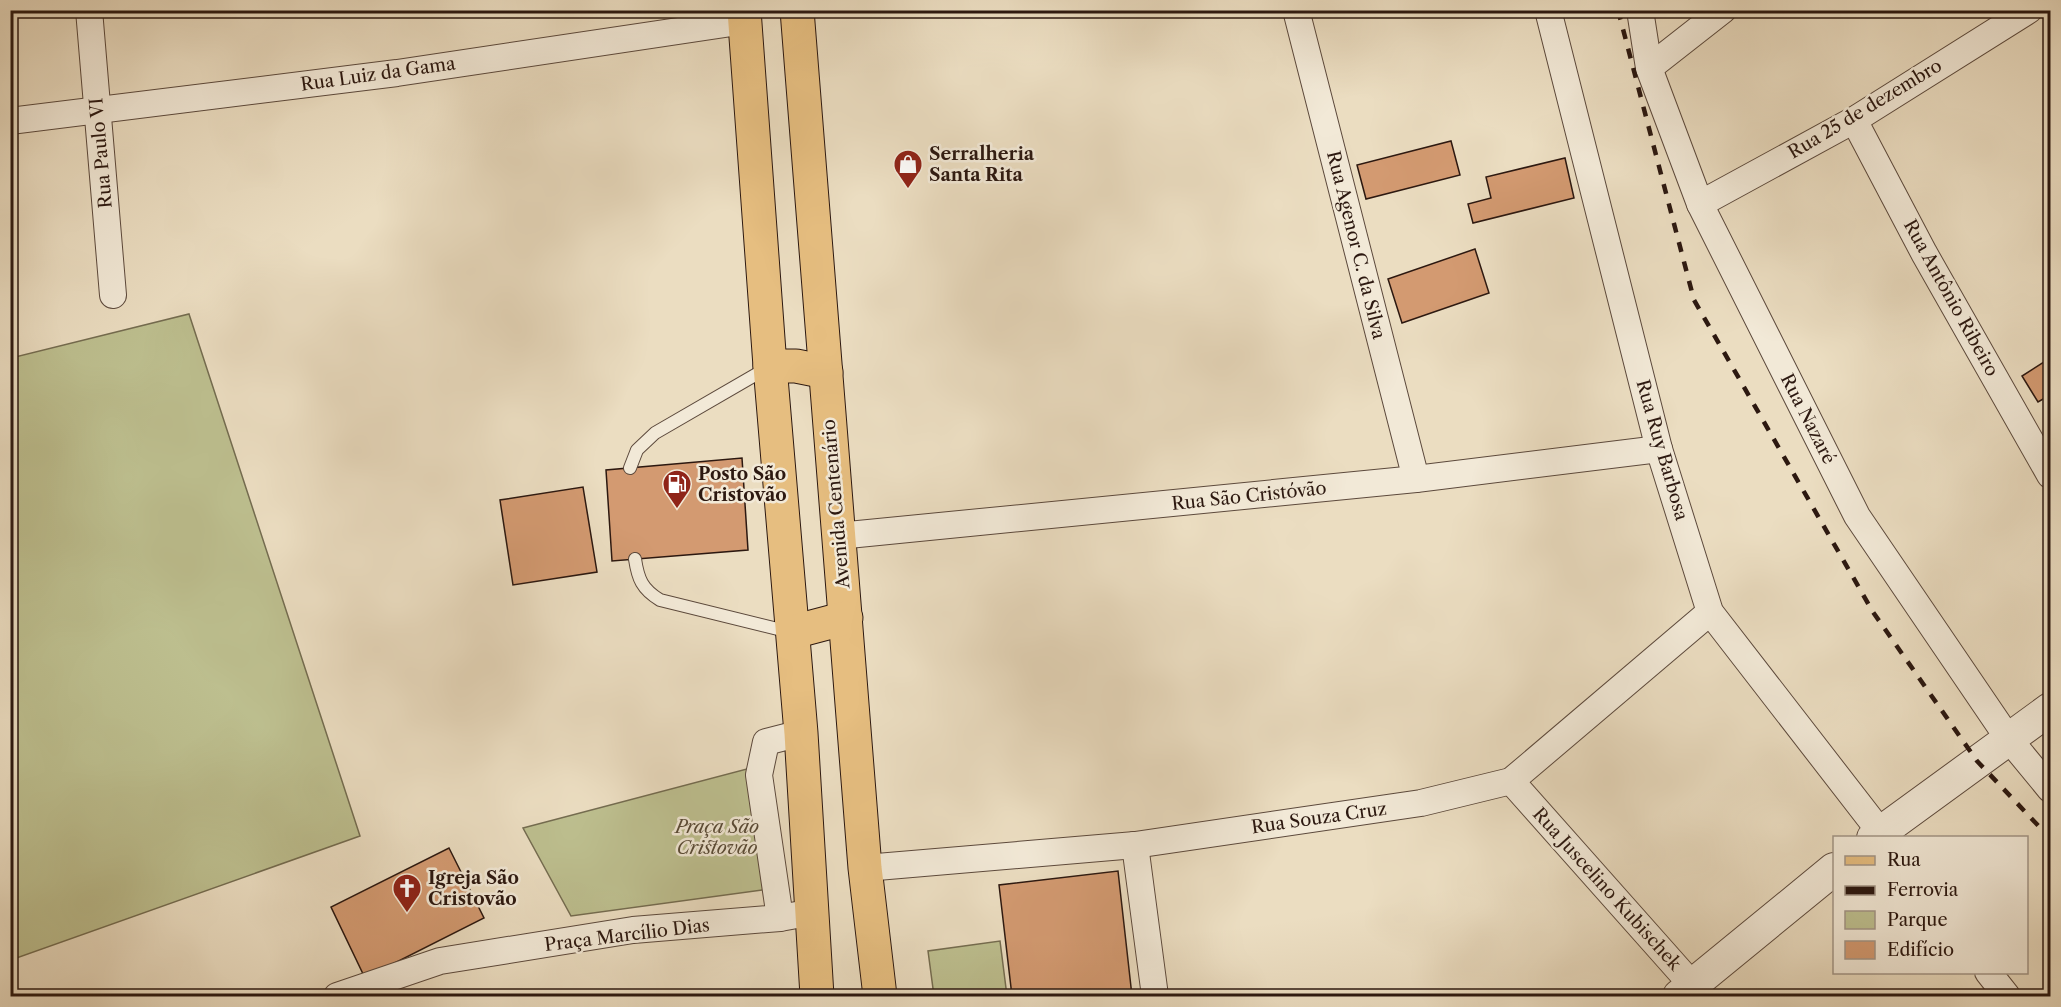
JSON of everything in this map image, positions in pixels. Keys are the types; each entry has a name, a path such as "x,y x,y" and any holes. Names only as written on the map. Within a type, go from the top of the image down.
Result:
{"main road":[{"name":"Avenida Centenário","path":"804,12 838,536 865,868 880,996"},
{"path":"745,16 770,366 801,733 817,996"},
{"path":"770,366 796,366 826,372"},
{"path":"793,632 846,618"}],"street":[{"name":"Rua Paulo VI","path":"89,10 113,295"},
{"name":"Rua Agenor C. da Silva","path":"1296,10 1416,479"},
{"name":"Rua Ruy Barbosa","path":"1548,10 1659,449 1710,612 1880,835"},
{"name":"Rua Nazaré","path":"1640,10 1649,68 1700,204 1857,516 2008,738 2050,789"},
{"path":"1649,68 1723,10"},
{"name":"Rua 25 de dezembro","path":"1700,204 1854,120 2029,10"},
{"name":"Rua Luiz da Gama","path":"10,121 397,73 745,16"},
{"name":"Rua Antônio Ribeiro","path":"1854,120 1924,253 2050,475"},
{"name":"Rua São Cristóvão","path":"838,536 1416,479 1659,449"},
{"name":"Rua Souza Cruz","path":"865,868 1135,845 1421,803 1511,781 1710,612"},
{"path":"1880,835 2050,709"},
{"path":"780,918 759,775 766,742 801,733"},
{"name":"Rua Juscelino Kubischek","path":"1511,781 1691,993"},
{"path":"1135,845 1155,996"},
{"path":"1691,993 1833,870"},
{"name":"Praça Marcílio Dias","path":"337,996 440,961 633,930 780,918 813,912"},
{"path":"1990,974 2007,996"}],"lane":[{"path":"630,468 637,450 655,433 770,366"},
{"path":"635,559 638,580 648,592 660,600 793,632"}],"green space":[{"path":"189,314 360,836 11,960 11,358"},
{"name":"Praça São Cristovão","path":"770,763 785,887 571,916 523,828"},
{"path":"1000,941 1007,996 934,996 928,951"}],"building":[{"path":"1451,141 1460,175 1366,199 1357,165"},
{"path":"1565,158 1574,198 1473,223 1468,204 1491,198 1486,177"},
{"path":"1475,249 1489,293 1402,323 1388,279"},
{"path":"2050,358 2050,395 2038,402 2022,376"},
{"name":"Posto São Cristovão","path":"742,458 748,550 612,561 606,470"},
{"path":"583,487 597,572 513,585 500,500"},
{"name":"Igreja São Cristovão","path":"449,848 484,918 365,978 331,907"},
{"path":"1118,871 1132,996 1012,996 999,885"}],"railway":[{"path":"1618,10 1694,300 1873,612 1977,761 2050,838"}],"place":[{"name":"Serralheria Santa Rita","path":"908,190"},
{"name":"Posto São Cristovão","path":"677,510"},
{"name":"Igreja São Cristovão","path":"407,914"}]}
